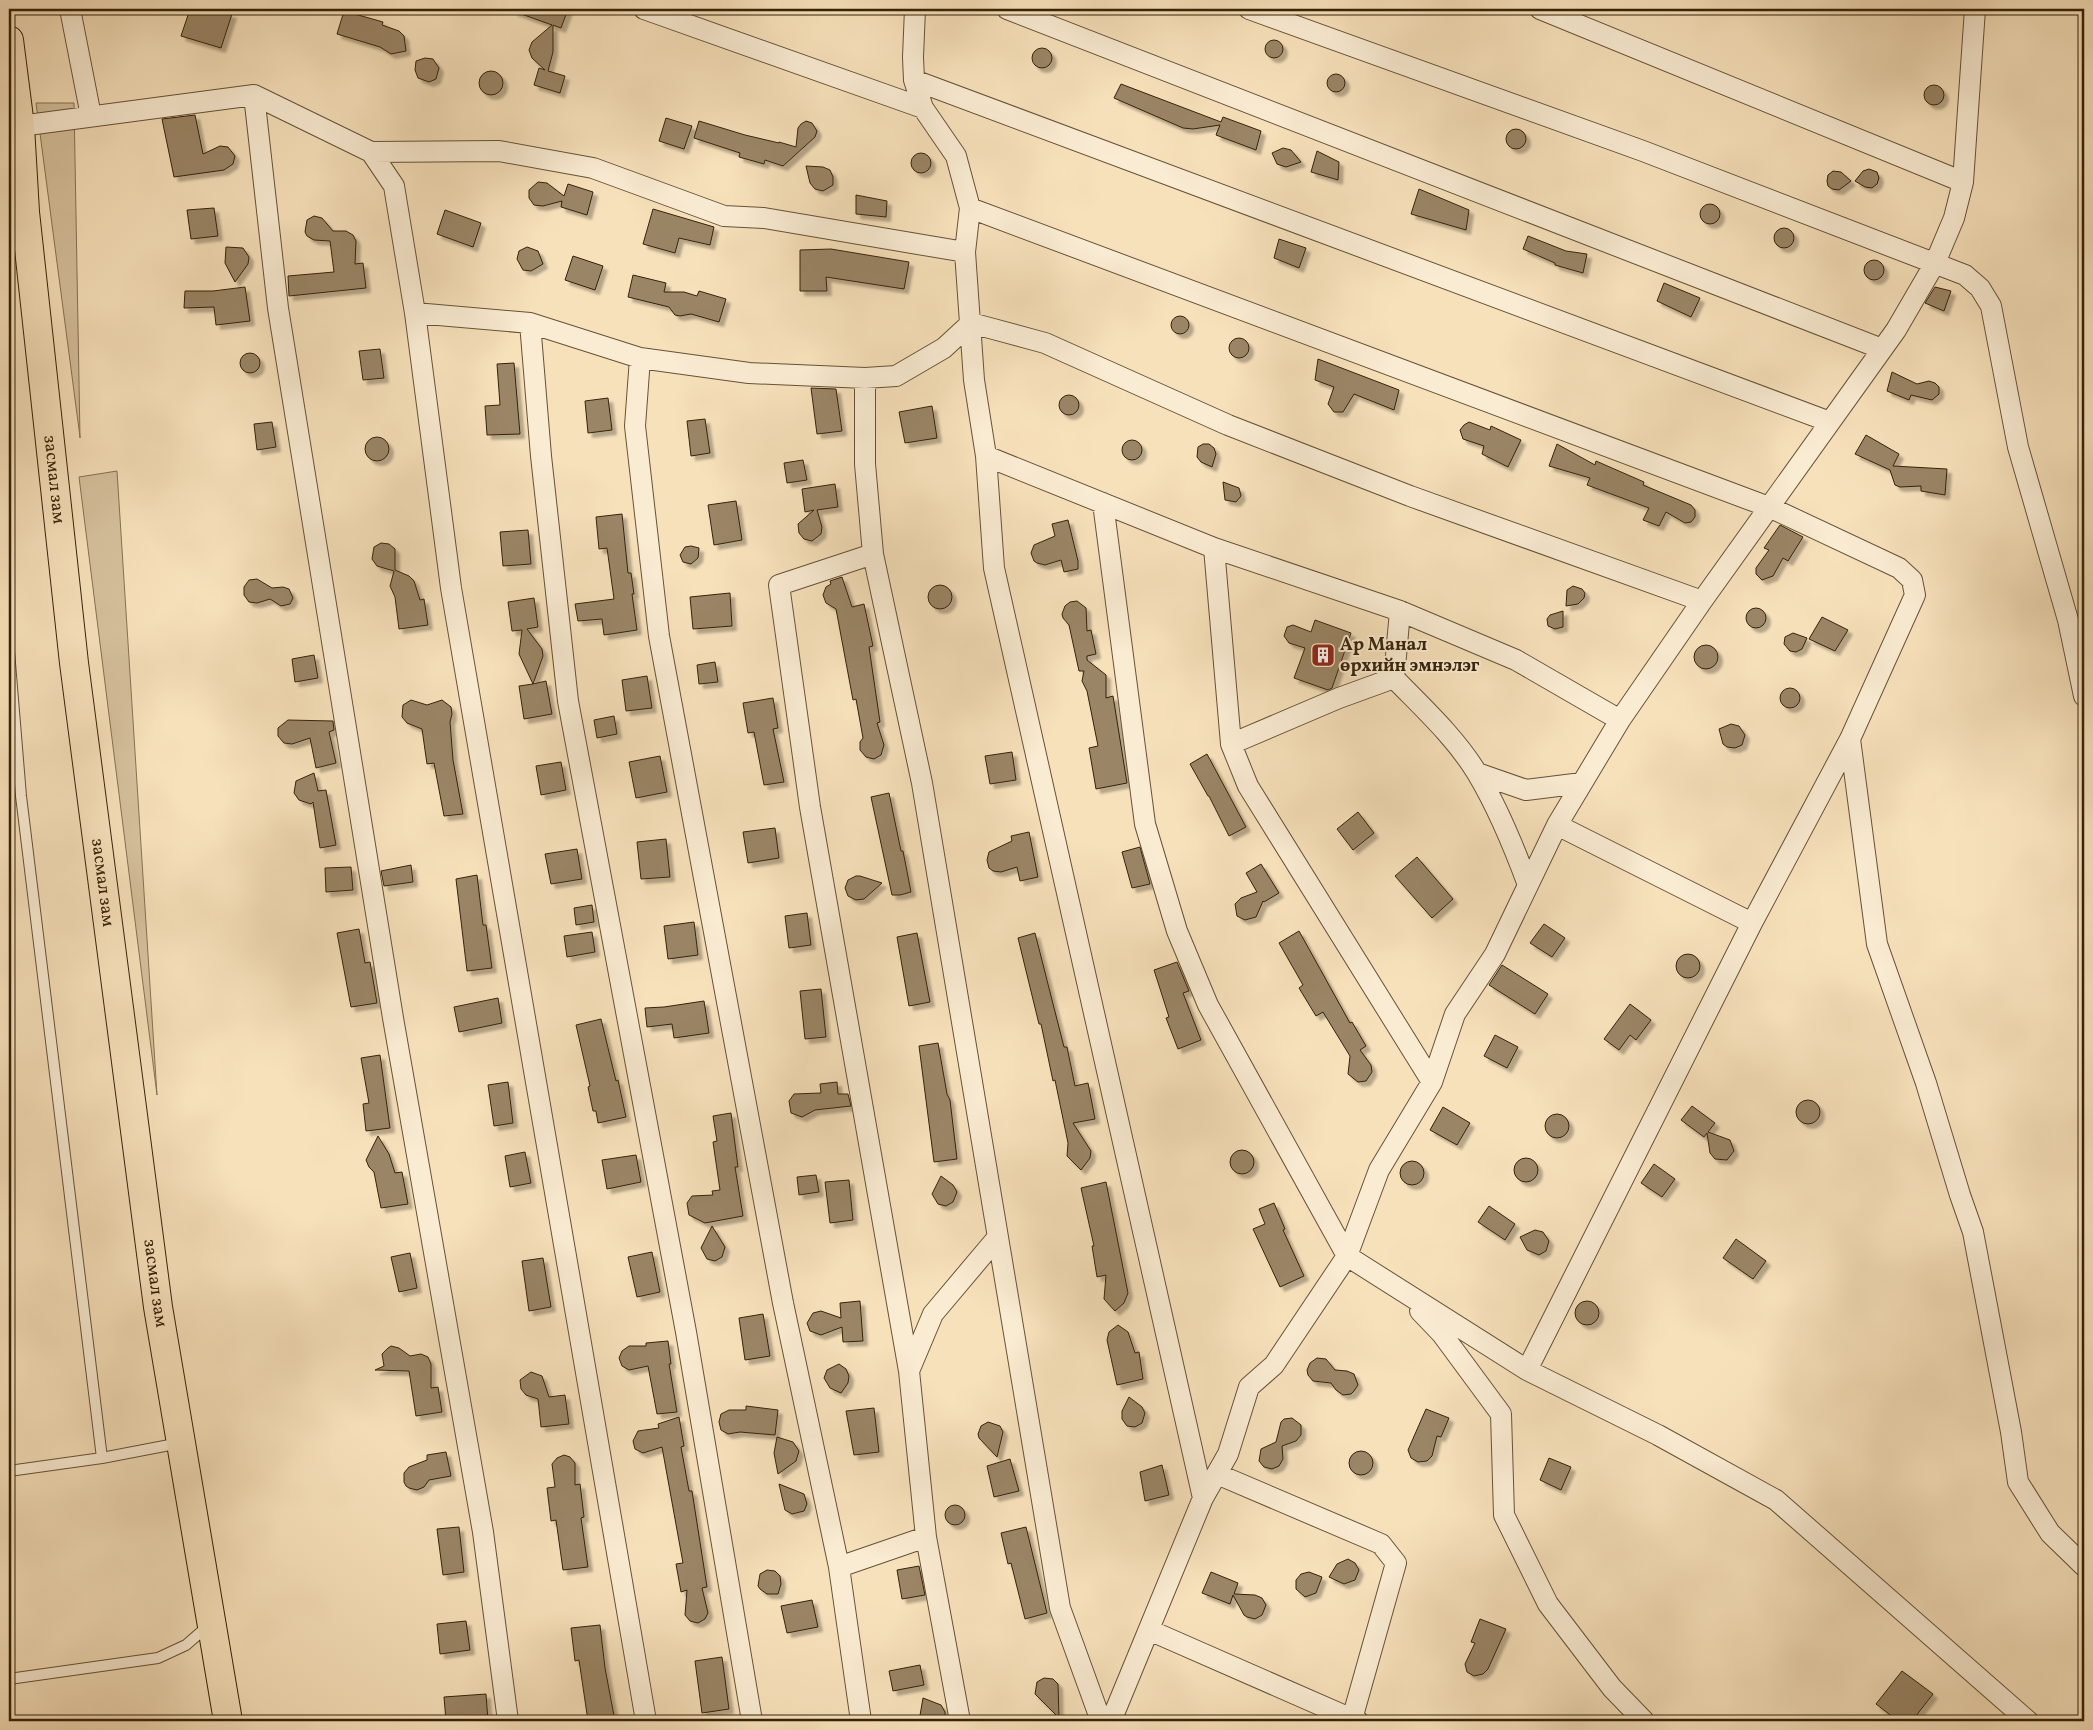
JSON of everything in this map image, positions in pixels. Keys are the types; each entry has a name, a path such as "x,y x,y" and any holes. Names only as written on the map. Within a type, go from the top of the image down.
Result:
{"highway":[{"name":"засмал зам","path":"9,52 20,126 20,217 75,672 158,1307 228,1721"}],"street":[{"path":"70,9 91,116"},
{"path":"644,9 923,108"},
{"path":"916,9 913,57 914,80 923,108 956,156 970,208 965,252 974,380 986,456 994,568 1203,1498"},
{"path":"1007,9 1882,349"},
{"path":"1249,9 1643,151 1965,275 1980,288 1991,306 2018,447 2068,620 2084,696"},
{"path":"1540,9 1963,182"},
{"path":"1111,1721 1203,1498 1228,1454 1249,1387 1274,1365 1347,1256 1379,1170 1432,1082 1455,1014 1494,954 1557,825 1620,720 1896,330 1935,263 1954,218 1963,182 1975,9"},
{"path":"914,80 1830,422"},
{"path":"254,96 280,318 393,1018 483,1532 508,1721"},
{"path":"20,126 254,96 371,152 499,151 593,168 724,216 764,218 965,252"},
{"path":"371,152 394,186 415,313 451,588 646,1721"},
{"path":"970,208 1769,508 1899,568 1912,580 1915,595 1850,739 1752,923 1527,1370"},
{"path":"415,313 530,323 640,358 749,373 865,378 896,376 944,348 971,323"},
{"path":"530,323 541,456 568,701 686,1332 752,1721"},
{"path":"971,323 1045,343 1228,425 1410,496 1702,602"},
{"path":"640,358 635,426 659,636 783,1303 839,1567 861,1721"},
{"path":"865,378 865,464 873,554 922,783 1060,1608 1101,1721"},
{"path":"986,456 1214,548 1400,611 1516,660 1620,720"},
{"path":"1103,503 1145,824 1177,931 1208,1005 1347,1256 1527,1370 1658,1435 1776,1500 2028,1721"},
{"path":"1214,548 1231,744 1248,786 1432,1082"},
{"path":"873,554 778,585 810,807 908,1371 926,1537 960,1721"},
{"path":"1400,611 1394,678 1450,736 1477,773 1509,836 1528,885"},
{"path":"1231,744 1339,698 1394,678"},
{"path":"1850,739 1877,944 1926,1083 1973,1232 2011,1432 2018,1482 2050,1533 2084,1566"},
{"path":"1477,773 1526,790 1582,783"},
{"path":"1557,825 1752,923"},
{"path":"908,1371 933,1314 997,1238"},
{"path":"1398,1288 1442,1334 1501,1414 1504,1515 1548,1604 1612,1688 1644,1721"},
{"path":"1149,1630 1355,1720 1396,1563 1381,1544 1217,1474"},
{"path":"839,1567 926,1537"}],"lane":[{"path":"9,651 21,796 102,1458"},
{"path":"9,1470 102,1458 181,1443"},
{"path":"9,1679 158,1658 186,1645 211,1622"}],"shaded area":[{"path":"36,103 74,103 80,437"},
{"path":"117,471 157,1095 79,477"}],"building":[{"path":"190,9 214,9 232,14 221,48 181,36"},
{"path":"514,9 568,9 561,28 553,25 553,52 548,71 565,76 560,93 534,85 539,68 545,70 532,58 529,50 532,42 552,25 513,11"},
{"path":"344,11 383,22 382,25 399,31 404,36 406,51 391,54 380,47 337,34"},
{"path":"1270,40 1278,40 1283,45 1281,56 1270,58 1265,53 1265,45"},
{"path":"1042,48 1049,51 1052,58 1049,65 1042,68 1035,65 1032,58 1035,51"},
{"path":"425,58 433,59 439,68 436,79 429,82 418,78 415,70 416,61"},
{"path":"491,71 500,74 503,83 500,92 491,95 482,92 479,83 482,74"},
{"path":"1332,74 1340,74 1345,79 1343,90 1332,92 1327,87 1327,79"},
{"path":"1121,84 1221,122 1223,117 1261,131 1256,150 1216,135 1220,125 1193,129 1183,128 1114,98"},
{"path":"1934,85 1941,88 1944,95 1941,102 1934,105 1927,102 1924,95 1927,88"},
{"path":"195,115 203,154 220,146 228,147 235,156 233,164 224,170 174,177 162,119"},
{"path":"666,118 692,126 684,149 659,141"},
{"path":"699,121 745,135 796,147 798,128 801,124 806,121 812,123 817,131 815,137 783,166 765,160 764,164 739,157 740,153 694,138"},
{"path":"1516,129 1523,132 1526,139 1523,146 1516,149 1509,146 1506,139 1509,132"},
{"path":"1283,148 1291,150 1301,162 1286,167 1277,164 1272,153"},
{"path":"1317,151 1339,162 1338,180 1311,172"},
{"path":"921,153 928,156 931,163 928,170 921,173 914,170 911,163 914,156"},
{"path":"806,166 823,167 830,170 833,177 833,185 823,191 815,189 810,183"},
{"path":"1869,169 1877,172 1879,178 1877,184 1872,188 1865,187 1855,181 1863,171"},
{"path":"1833,171 1841,172 1851,181 1839,190 1832,189 1828,186 1827,181 1828,175"},
{"path":"538,182 547,183 564,196 568,184 593,192 587,215 561,207 562,201 543,206 534,205 529,198 529,190"},
{"path":"1419,189 1469,210 1466,230 1411,214"},
{"path":"856,195 887,201 886,217 856,214"},
{"path":"1710,204 1717,207 1720,214 1717,221 1710,224 1703,221 1700,214 1703,207"},
{"path":"214,208 218,236 191,239 187,210"},
{"path":"653,209 714,227 710,245 679,238 675,253 643,244"},
{"path":"445,210 481,223 473,247 437,234"},
{"path":"314,216 322,218 333,231 346,231 353,235 356,241 355,264 363,263 366,288 289,296 288,276 334,272 330,241 314,240 307,236 305,232 307,220"},
{"path":"1784,228 1791,231 1794,238 1791,245 1784,248 1777,245 1774,238 1777,231"},
{"path":"1528,236 1566,251 1587,254 1583,273 1555,265 1555,263 1523,249"},
{"path":"1279,239 1306,248 1299,268 1274,258"},
{"path":"226,247 243,248 249,257 248,264 235,282 225,263"},
{"path":"527,247 538,251 543,264 531,271 523,270 517,259 519,251"},
{"path":"831,249 909,262 904,289 826,277 827,291 800,291 800,250"},
{"path":"573,256 603,266 595,290 565,280"},
{"path":"1874,260 1881,263 1884,270 1881,277 1874,280 1867,277 1864,270 1867,263"},
{"path":"633,275 666,283 664,292 684,292 697,296 699,291 726,299 719,322 691,314 675,315 669,307 628,297"},
{"path":"1664,283 1700,298 1691,317 1657,301"},
{"path":"245,287 250,321 216,325 214,307 184,308 185,291 213,291"},
{"path":"1935,287 1951,291 1944,311 1925,303"},
{"path":"1176,316 1184,316 1189,321 1187,332 1176,334 1171,329 1171,321"},
{"path":"1239,338 1246,341 1249,348 1246,355 1239,358 1232,355 1229,348 1232,341"},
{"path":"380,349 384,378 363,380 359,351"},
{"path":"250,353 257,356 260,363 257,370 250,373 243,370 240,363 243,356"},
{"path":"1318,359 1399,390 1394,410 1354,394 1343,412 1334,412 1328,404 1334,387 1315,380"},
{"path":"514,363 520,434 487,435 485,406 500,405 497,364"},
{"path":"1892,372 1917,384 1929,381 1935,383 1939,387 1939,394 1932,400 1911,395 1909,400 1887,391"},
{"path":"811,388 836,389 842,431 817,434"},
{"path":"1069,395 1076,398 1079,405 1076,412 1069,415 1062,412 1059,405 1062,398"},
{"path":"608,398 612,430 588,433 585,401"},
{"path":"932,406 937,438 905,443 899,412"},
{"path":"705,419 710,453 691,456 687,421"},
{"path":"272,422 276,447 257,450 254,424"},
{"path":"1469,422 1490,430 1491,426 1521,440 1508,467 1482,454 1484,446 1463,439 1460,430"},
{"path":"1866,435 1899,454 1893,466 1947,469 1945,495 1921,491 1921,486 1900,487 1895,485 1890,470 1855,454"},
{"path":"377,437 386,440 389,449 386,458 377,461 368,458 365,449 368,440"},
{"path":"1132,440 1139,443 1142,450 1139,457 1132,460 1125,457 1122,450 1125,443"},
{"path":"1203,444 1209,444 1214,448 1216,454 1212,467 1201,462 1197,457 1198,447"},
{"path":"1557,444 1595,465 1596,461 1644,482 1643,485 1691,505 1695,510 1695,517 1691,522 1685,523 1666,512 1659,526 1643,520 1649,508 1587,485 1590,478 1549,466"},
{"path":"803,460 807,480 787,483 784,463"},
{"path":"1223,482 1239,488 1241,496 1236,502 1225,500"},
{"path":"835,484 838,507 817,510 822,527 821,534 812,541 804,539 799,533 798,524 814,510 805,512 802,489"},
{"path":"736,501 742,540 714,545 708,505"},
{"path":"622,514 628,573 631,573 634,594 632,594 637,630 604,635 602,619 578,621 575,604 614,599 607,548 599,549 596,517"},
{"path":"1068,520 1078,561 1078,569 1064,572 1061,560 1045,565 1034,561 1031,553 1034,545 1055,536 1052,524"},
{"path":"1780,525 1803,537 1788,561 1783,558 1773,576 1762,580 1756,574 1756,568 1769,550 1764,548"},
{"path":"528,530 531,564 503,566 500,532"},
{"path":"381,543 389,544 395,549 395,570 409,576 414,581 420,600 424,599 428,625 399,629 395,597 390,586 394,571 377,566 372,559 374,547"},
{"path":"685,547 699,548 698,558 691,564 683,562 680,555"},
{"path":"842,577 852,607 864,604 873,646 869,647 880,722 877,723 884,745 881,755 874,759 866,757 860,750 860,742 863,738 856,699 853,700 836,609 826,603 823,595 826,587 831,584 830,581"},
{"path":"257,579 272,588 283,587 289,589 293,598 290,604 281,606 270,599 257,603 249,602 244,595 244,587 249,580"},
{"path":"940,585 949,588 952,597 949,606 940,609 931,606 928,597 931,588"},
{"path":"1573,586 1582,589 1585,593 1584,598 1578,604 1566,606 1567,590"},
{"path":"730,593 732,626 693,629 690,597"},
{"path":"534,598 538,627 527,629 542,649 543,656 533,684 519,654 522,630 512,631 508,602"},
{"path":"1077,601 1086,608 1087,631 1091,630 1096,654 1087,656 1087,660 1106,675 1106,698 1113,696 1127,783 1096,789 1089,748 1098,746 1087,691 1082,681 1084,671 1079,671 1069,625 1062,614 1065,606 1070,602"},
{"path":"1756,608 1763,611 1766,618 1763,625 1756,628 1749,625 1746,618 1749,611"},
{"path":"1563,611 1563,627 1555,629 1548,626 1547,619 1550,615"},
{"path":"1822,617 1848,630 1835,651 1809,639"},
{"name":"Ар Манал өрхийн эмнэлэг","path":"1315,620 1351,633 1332,688 1328,690 1294,678 1305,648 1289,643 1284,636 1287,627 1293,625 1311,632"},
{"path":"1793,633 1807,638 1802,649 1796,652 1790,651 1784,644 1785,637"},
{"path":"1706,645 1715,648 1718,657 1715,666 1706,669 1697,666 1694,657 1697,648"},
{"path":"314,655 318,678 295,682 292,659"},
{"path":"715,662 718,682 699,684 697,665"},
{"path":"647,676 652,708 626,711 622,680"},
{"path":"546,681 552,714 524,719 519,686"},
{"path":"1790,688 1797,691 1800,698 1797,705 1790,708 1783,705 1780,698 1783,691"},
{"path":"773,698 778,728 773,729 784,782 764,785 754,732 748,733 743,703"},
{"path":"411,700 427,705 442,700 451,707 450,722 453,760 463,814 444,816 434,763 427,764 422,729 407,723 402,717 403,705"},
{"path":"614,716 617,734 597,738 594,720"},
{"path":"288,720 333,721 334,730 329,732 336,763 316,768 310,738 292,744 284,743 278,736 278,728"},
{"path":"1731,724 1739,726 1745,735 1742,745 1735,748 1727,747 1723,744 1719,729"},
{"path":"1012,752 1016,780 990,784 985,756"},
{"path":"1207,754 1246,827 1229,836 1190,764"},
{"path":"660,756 667,792 636,798 629,762"},
{"path":"561,762 566,790 541,795 536,766"},
{"path":"314,773 318,791 326,790 336,845 320,848 313,802 311,804 299,800 294,793 296,781"},
{"path":"889,793 911,892 900,895 892,895 871,797"},
{"path":"1358,812 1374,833 1353,850 1337,829"},
{"path":"775,828 779,858 748,863 743,832"},
{"path":"1029,832 1038,877 1020,881 1017,867 1001,872 993,871 989,868 987,860 989,852 1012,841 1011,836"},
{"path":"666,839 670,877 641,879 637,842"},
{"path":"1140,847 1150,884 1132,888 1122,852"},
{"path":"577,849 582,879 551,884 545,854"},
{"path":"1417,857 1453,899 1432,918 1395,876"},
{"path":"1261,864 1279,893 1263,901 1256,917 1245,920 1237,916 1235,904 1241,898 1257,892 1246,873"},
{"path":"411,865 413,882 384,886 381,871"},
{"path":"351,867 353,890 326,892 325,868"},
{"path":"477,875 483,925 486,925 492,968 467,971 456,879"},
{"path":"856,876 882,883 864,899 856,900 848,896 845,888 848,880"},
{"path":"592,905 594,922 576,925 574,908"},
{"path":"807,913 811,945 789,948 785,916"},
{"path":"694,922 698,955 668,959 664,926"},
{"path":"1544,924 1565,938 1552,957 1530,943"},
{"path":"359,929 365,963 370,962 377,1003 351,1007 337,933"},
{"path":"1299,931 1350,1023 1352,1022 1366,1046 1360,1050 1371,1065 1372,1072 1366,1081 1358,1082 1348,1074 1350,1056 1323,1012 1316,1016 1299,988 1303,985 1279,943"},
{"path":"592,932 595,952 567,957 564,936"},
{"path":"917,933 930,1002 909,1006 897,937"},
{"path":"1035,933 1064,1047 1067,1047 1075,1086 1088,1083 1095,1119 1073,1123 1091,1151 1090,1158 1081,1170 1067,1156 1068,1143 1055,1080 1053,1081 1041,1024 1039,1024 1018,938"},
{"path":"1688,954 1697,957 1700,966 1697,975 1688,978 1679,975 1676,966 1679,957"},
{"path":"1177,962 1189,991 1183,993 1201,1040 1178,1049 1166,1018 1169,1017 1154,970"},
{"path":"1502,965 1548,994 1535,1014 1489,985"},
{"path":"821,989 826,1037 805,1039 800,991"},
{"path":"498,998 502,1023 459,1032 454,1007"},
{"path":"704,1001 709,1033 674,1038 672,1024 647,1027 645,1008"},
{"path":"1630,1004 1651,1020 1636,1040 1630,1035 1619,1050 1604,1039"},
{"path":"601,1019 626,1117 598,1123 596,1111 593,1111 588,1087 590,1086 576,1025"},
{"path":"1495,1035 1518,1047 1507,1068 1484,1056"},
{"path":"938,1043 947,1094 950,1100 957,1159 934,1162 919,1046"},
{"path":"380,1055 390,1128 366,1131 363,1104 369,1103 361,1058"},
{"path":"508,1082 513,1123 494,1126 488,1085"},
{"path":"837,1082 838,1094 848,1094 851,1106 815,1110 802,1117 791,1113 789,1101 794,1094 821,1093 820,1084"},
{"path":"1808,1100 1817,1103 1820,1112 1817,1121 1808,1124 1799,1121 1796,1112 1799,1103"},
{"path":"1692,1106 1715,1123 1708,1132 1730,1140 1734,1151 1727,1160 1715,1159 1710,1153 1707,1133 1704,1137 1681,1120"},
{"path":"1443,1107 1470,1123 1457,1145 1430,1130"},
{"path":"731,1113 738,1167 735,1167 743,1216 705,1223 689,1215 687,1203 692,1196 713,1195 712,1191 720,1190 713,1142 717,1141 713,1116"},
{"path":"1557,1114 1566,1117 1569,1126 1566,1135 1557,1138 1548,1135 1545,1126 1548,1117"},
{"path":"378,1136 389,1154 395,1173 402,1172 408,1204 381,1208 374,1172 366,1160"},
{"path":"1242,1150 1251,1153 1254,1162 1251,1171 1242,1174 1233,1171 1230,1162 1233,1153"},
{"path":"525,1152 531,1183 510,1187 505,1156"},
{"path":"636,1155 641,1182 607,1189 602,1160"},
{"path":"1526,1158 1535,1161 1538,1170 1535,1179 1526,1182 1517,1179 1514,1170 1517,1161"},
{"path":"1412,1161 1421,1164 1424,1173 1421,1182 1412,1185 1403,1182 1400,1173 1403,1164"},
{"path":"1654,1164 1675,1179 1662,1197 1641,1183"},
{"path":"816,1175 819,1192 799,1195 797,1177"},
{"path":"941,1176 953,1185 957,1192 953,1202 946,1206 938,1204 932,1194"},
{"path":"849,1180 853,1220 830,1223 825,1182"},
{"path":"1106,1182 1128,1293 1124,1303 1115,1311 1104,1299 1106,1275 1097,1277 1092,1246 1094,1246 1081,1188"},
{"path":"1274,1203 1285,1229 1283,1230 1304,1276 1280,1287 1253,1229 1265,1224 1259,1209"},
{"path":"1489,1206 1515,1224 1505,1240 1478,1222"},
{"path":"712,1226 725,1247 722,1257 715,1261 707,1259 701,1248"},
{"path":"1535,1230 1543,1232 1549,1241 1546,1251 1539,1255 1527,1250 1520,1237"},
{"path":"1736,1239 1766,1261 1753,1279 1723,1258"},
{"path":"652,1252 660,1292 637,1297 628,1257"},
{"path":"410,1253 417,1288 399,1292 391,1257"},
{"path":"543,1258 551,1307 529,1311 522,1261"},
{"path":"860,1301 863,1341 843,1342 842,1327 821,1335 810,1331 807,1323 813,1313 821,1311 841,1318 840,1303"},
{"path":"1587,1301 1596,1304 1599,1313 1596,1322 1587,1325 1578,1322 1575,1313 1578,1304"},
{"path":"763,1314 770,1356 745,1360 739,1318"},
{"path":"1118,1325 1128,1332 1135,1353 1139,1352 1143,1379 1117,1385 1107,1340 1109,1332"},
{"path":"668,1341 671,1364 669,1364 677,1412 657,1414 648,1366 629,1370 622,1366 619,1358 622,1351 629,1346 646,1346 646,1343"},
{"path":"391,1346 399,1348 410,1356 421,1354 428,1357 431,1364 431,1388 438,1387 442,1412 416,1416 409,1371 375,1370 384,1366 382,1354"},
{"path":"1317,1358 1326,1359 1335,1370 1354,1374 1358,1385 1354,1391 1351,1394 1343,1395 1331,1383 1313,1381 1308,1375 1307,1370 1310,1363"},
{"path":"839,1364 846,1369 849,1376 848,1383 841,1393 830,1388 824,1378 827,1370"},
{"path":"531,1372 542,1376 549,1397 565,1395 569,1424 541,1427 538,1399 526,1395 521,1389 520,1380"},
{"path":"1129,1397 1142,1407 1145,1413 1142,1423 1135,1427 1127,1426 1122,1419 1122,1411"},
{"path":"746,1406 778,1410 775,1435 740,1432 728,1434 721,1430 719,1422 721,1414 729,1410 746,1410"},
{"path":"874,1408 879,1452 854,1455 846,1411"},
{"path":"1426,1409 1449,1418 1441,1437 1437,1436 1432,1456 1427,1461 1418,1462 1411,1458 1408,1450"},
{"path":"679,1417 684,1446 681,1447 689,1491 692,1491 707,1587 702,1588 708,1613 705,1619 698,1623 690,1621 685,1615 687,1590 681,1592 676,1564 683,1563 662,1447 643,1453 635,1449 633,1441 638,1431 659,1428 658,1424"},
{"path":"1292,1418 1301,1425 1301,1435 1296,1441 1282,1446 1283,1459 1279,1466 1272,1469 1264,1467 1259,1461 1261,1449 1276,1442 1281,1422 1284,1419"},
{"path":"988,1422 1000,1426 1003,1432 997,1457 979,1438 978,1434 981,1426"},
{"path":"777,1437 793,1442 799,1451 796,1461 778,1474 774,1453"},
{"path":"1361,1451 1370,1454 1373,1463 1370,1472 1361,1475 1352,1472 1349,1463 1352,1454"},
{"path":"446,1452 451,1476 429,1480 424,1487 417,1490 406,1486 404,1473 409,1467 427,1460 427,1455"},
{"path":"564,1455 570,1457 575,1463 575,1485 580,1484 584,1517 581,1518 588,1567 563,1570 556,1520 551,1521 547,1488 555,1487 552,1464 557,1458"},
{"path":"1549,1458 1571,1467 1561,1490 1540,1480"},
{"path":"1010,1459 1019,1491 994,1497 987,1466"},
{"path":"1162,1465 1169,1495 1145,1501 1140,1472"},
{"path":"779,1484 804,1494 807,1504 804,1511 792,1514 785,1510"},
{"path":"955,1505 962,1508 965,1515 962,1522 955,1525 948,1522 945,1515 948,1508"},
{"path":"459,1527 464,1572 443,1575 437,1529"},
{"path":"1026,1527 1047,1613 1025,1619 1011,1563 1008,1564 1001,1533"},
{"path":"1348,1559 1355,1563 1359,1570 1355,1580 1344,1584 1329,1577 1337,1564"},
{"path":"919,1566 925,1595 902,1599 897,1570"},
{"path":"767,1570 775,1571 780,1576 781,1584 778,1594 767,1594 758,1586 760,1574"},
{"path":"1211,1572 1238,1583 1234,1594 1255,1595 1262,1598 1266,1605 1262,1615 1255,1619 1244,1615 1233,1595 1230,1604 1202,1593"},
{"path":"1309,1572 1322,1577 1316,1593 1305,1597 1296,1589 1296,1580 1301,1574"},
{"path":"812,1600 818,1627 787,1633 781,1606"},
{"path":"1480,1619 1506,1629 1488,1669 1483,1674 1474,1676 1467,1672 1465,1664 1475,1643 1471,1642"},
{"path":"466,1621 470,1650 440,1654 437,1624"},
{"path":"600,1625 605,1668 615,1721 588,1721 579,1660 575,1661 571,1628"},
{"path":"722,1657 729,1709 702,1713 695,1661"},
{"path":"920,1665 924,1685 893,1691 889,1671"},
{"path":"1902,1671 1933,1694 1912,1721 1898,1721 1876,1704"},
{"path":"1044,1678 1053,1679 1058,1684 1059,1718 1035,1694 1037,1682"},
{"path":"486,1694 488,1721 446,1721 444,1697"},
{"path":"923,1698 941,1705 945,1712 945,1721 919,1721"}],"place":[{"name":"Ар Манал өрхийн эмнэлэг","path":"1323,655"}]}
